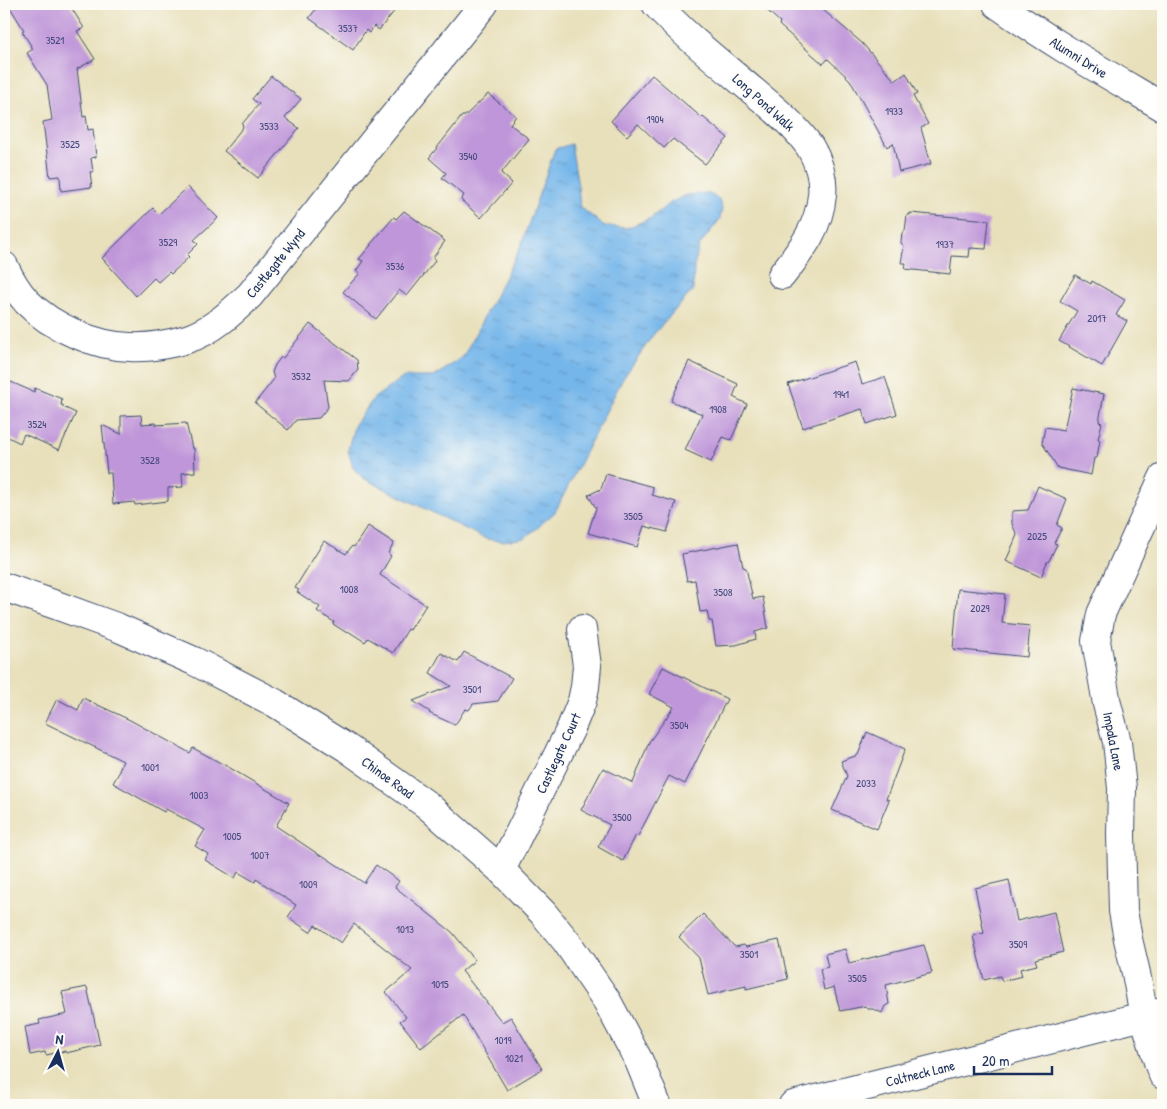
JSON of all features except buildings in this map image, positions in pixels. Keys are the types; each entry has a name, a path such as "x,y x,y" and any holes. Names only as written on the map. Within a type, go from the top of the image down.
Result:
{"street":[{"name":"Castlegate Wynd","path":"4,266 11,281 27,302 48,320 75,334 102,343 130,347 160,345 188,339 210,328 226,318 250,295 484,4"},
{"name":"Long Pond Walk","path":"656,4 697,44 787,120 814,155 820,170 823,193 816,224 803,248 782,275"},
{"name":"Alumni Drive","path":"997,4 1088,63 1163,107"},
{"name":"Impala Lane","path":"1163,478 1101,614 1096,641 1107,704 1117,742 1122,788 1123,911 1136,973 1153,1014 1159,1065 1163,1075"},
{"name":"Chinoe Road","path":"4,587 119,628 194,661 275,703 347,748 427,805 501,870 543,913 566,941 607,1001 639,1061 657,1105"},
{"name":"Castlegate Court","path":"501,870 571,728 582,701 587,666 582,629"},
{"name":"Coltneck Lane","path":"793,1105 1153,1014"}],"water":[{"path":"571,144 580,207 604,226 627,228 651,218 670,203 687,195 707,193 719,199 722,209 720,219 699,246 694,266 693,290 653,335 622,380 555,512 524,538 501,541 486,539 363,478 353,468 348,450 354,426 374,398 404,377 434,377 463,357 520,248 555,149"}]}
